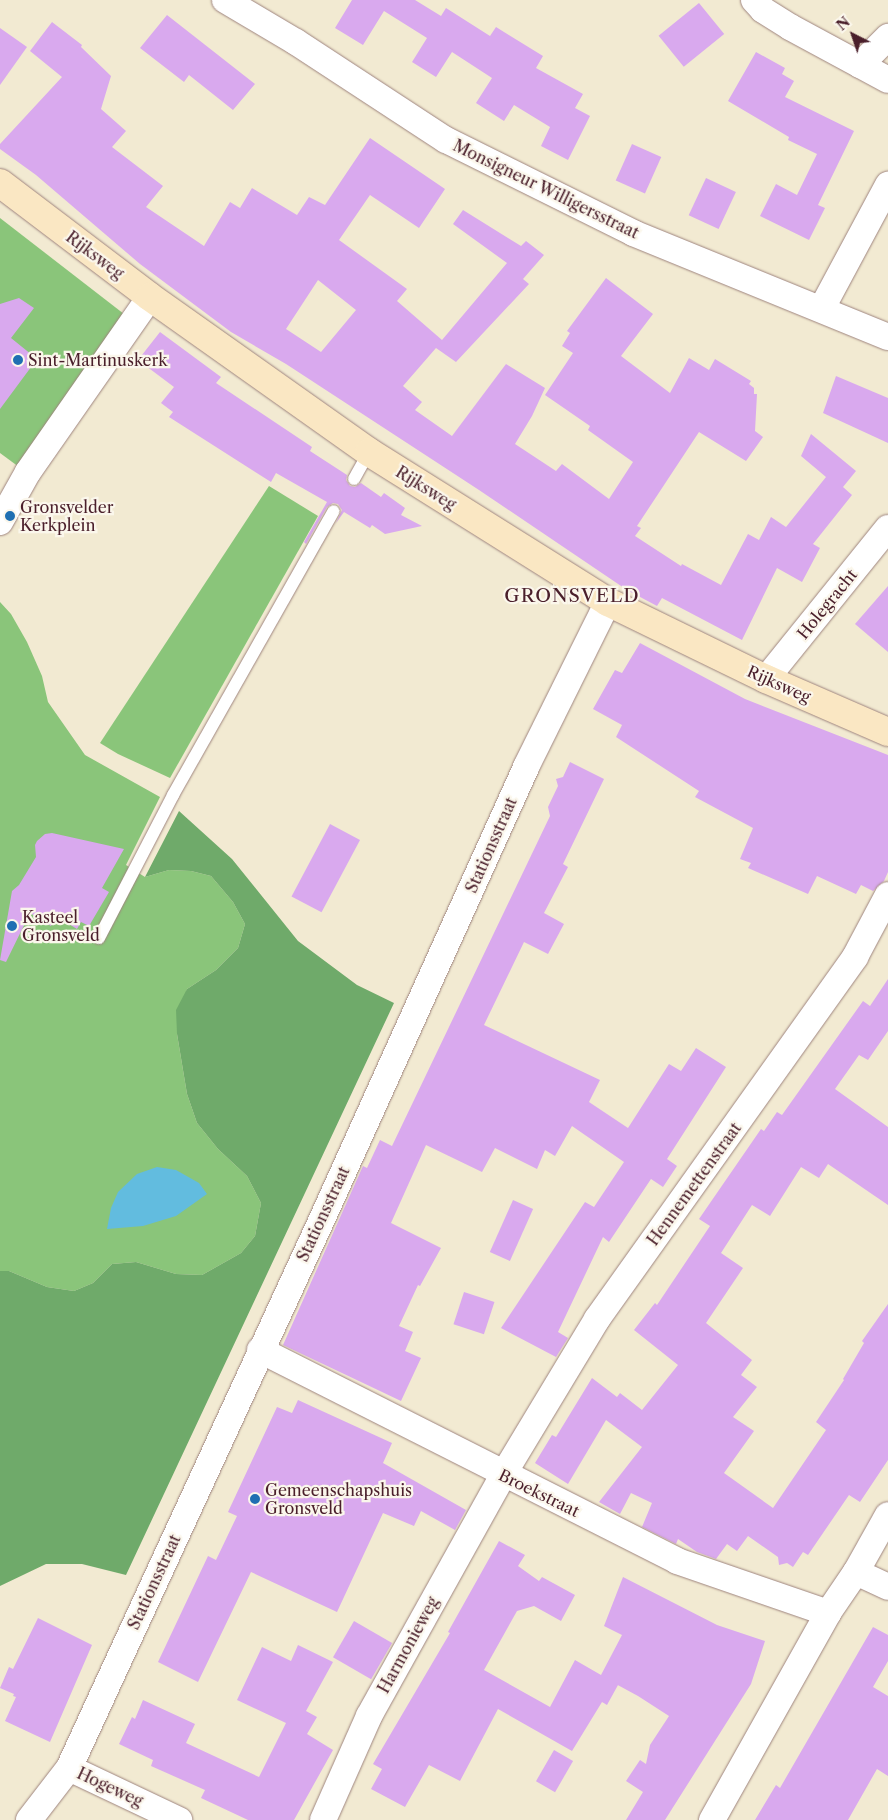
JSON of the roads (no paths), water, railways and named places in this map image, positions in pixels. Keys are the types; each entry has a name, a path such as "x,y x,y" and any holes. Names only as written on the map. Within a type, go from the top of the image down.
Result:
{"street":[{"name":"Monsigneur Willigersstraat","path":"225,0 296,42 446,140 633,232 822,308 888,337"},
{"path":"754,0 763,10 790,27 888,80"},
{"path":"860,65 888,37"},
{"name":"Rijksweg","path":"0,183 150,297 369,452 608,602 766,680 888,732"},
{"path":"822,308 886,194"},
{"path":"0,522 28,472 150,297"},
{"name":"Holegracht","path":"766,680 888,528"},
{"name":"Stationsstraat","path":"29,1820 69,1768 327,1208 526,767 608,602"},
{"name":"Hennemettenstraat","path":"503,1475 597,1319 855,957 888,895"},
{"name":"Broekstraat","path":"260,1350 677,1562 828,1613"},
{"name":"Harmonieweg","path":"323,1820 369,1716 503,1475"},
{"path":"712,1820 828,1613 856,1572 888,1515"},
{"path":"856,1572 888,1588"},
{"name":"Hogeweg","path":"69,1768 179,1820"}],"lane":[{"path":"354,479 369,452"},
{"path":"99,938 173,795 334,512"}],"water":[{"path":"157,1167 176,1170 199,1183 207,1194 176,1216 143,1226 107,1229 111,1208 118,1192 137,1174"}],"place":[{"name":"Sint-Martinuskerk","path":"18,360"},
{"name":"Gronsvelder Kerkplein","path":"10,516"},
{"name":"Kasteel Gronsveld","path":"12,926"},
{"name":"Gemeenschapshuis Gronsveld","path":"255,1499"}],"district":[{"name":"GRONSVELD","path":"572,596"}]}
